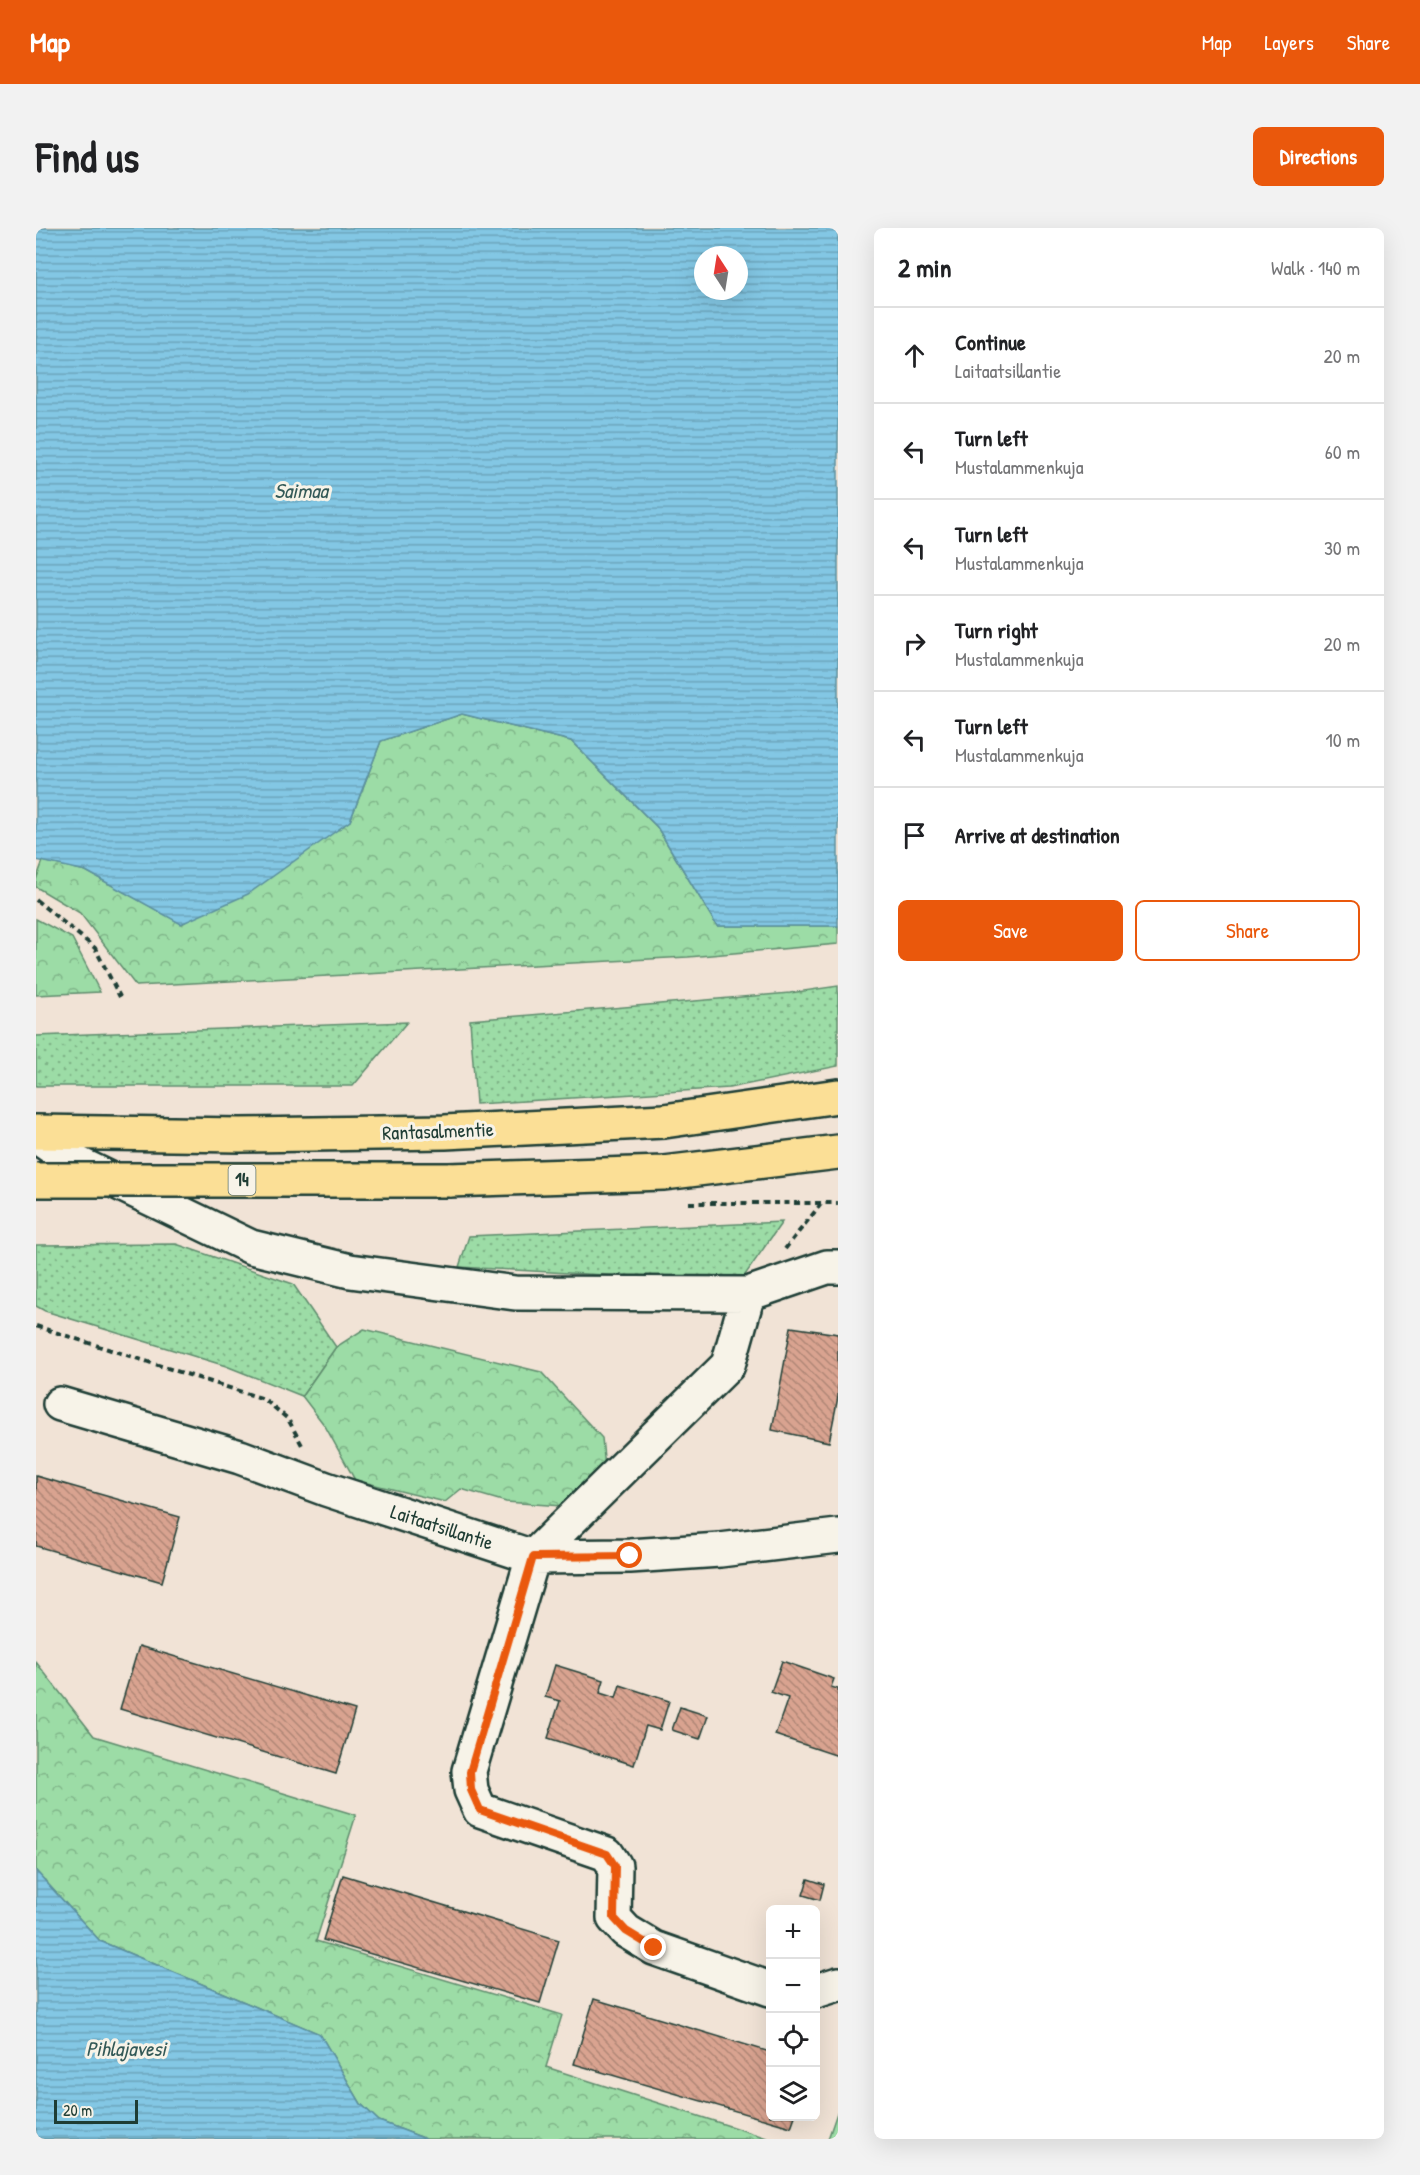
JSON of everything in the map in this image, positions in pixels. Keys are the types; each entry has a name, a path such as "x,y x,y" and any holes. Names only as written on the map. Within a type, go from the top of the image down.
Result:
{"highway":[{"name":"Rantasalmentie","path":"36,1134 240,1135 445,1132 664,1121 838,1096"},
{"name":"14","path":"36,1180 449,1180 664,1173 838,1152"}],"street":[{"path":"36,1134 71,1160 251,1247 350,1271 515,1293 748,1294 826,1267 838,1266"},
{"path":"748,1294 728,1365 533,1557 470,1772 471,1790 480,1810 607,1854 615,1866 614,1918 626,1931 654,1948 766,1987"},
{"name":"Laitaatsillantie","path":"60,1404 240,1457 326,1489 533,1557 652,1555 720,1550 838,1536"},
{"path":"820,1990 838,1984"}],"path":[{"path":"36,900 95,948 120,997"},
{"path":"36,1326 264,1399 288,1419 304,1449"}],"green space":[{"path":"462,714 571,741 657,827 717,926 838,926 838,944 688,957 136,986 80,913 36,887 36,880 43,861 86,871 182,924 350,821 381,741"},
{"path":"36,919 72,938 100,992 36,995"},
{"path":"838,986 838,1066 729,1088 476,1104 470,1020 790,993"},
{"path":"407,1022 353,1086 36,1086 36,1036"},
{"path":"782,1222 738,1285 712,1281 459,1267 469,1236"},
{"path":"176,1244 293,1284 336,1347 302,1396 226,1366 45,1311 36,1306 36,1245"},
{"path":"364,1329 541,1372 602,1438 605,1468 562,1506 506,1502 461,1489 445,1502 355,1480 325,1426 302,1396 336,1347"},
{"path":"36,1662 94,1736 356,1815 316,1941 562,2015 546,2067 770,2139 426,2139 379,2121 361,2104 320,2034 100,1941 36,1871"},
{"path":"838,2110 838,2139 828,2139"}],"water":[{"name":"Saimaa","path":"36,228 838,228 838,926 717,926 657,827 571,741 462,714 381,741 350,821 248,894 181,924 86,871 36,860"},
{"name":"Pihlajavesi","path":"36,1871 100,1941 320,2034 361,2104 379,2121 426,2139 36,2139"}],"building":[{"path":"791,1327 838,1334 838,1397 829,1442 772,1430"},
{"path":"36,1476 180,1517 162,1582 36,1546"},
{"path":"139,1646 355,1710 336,1774 120,1709"},
{"path":"782,1661 834,1679 831,1687 838,1689 838,1756 775,1735 788,1698 771,1692"},
{"path":"555,1665 604,1680 600,1693 616,1698 620,1685 669,1701 660,1730 646,1726 634,1765 548,1738 560,1701 545,1697"},
{"path":"680,1707 708,1716 700,1739 672,1730"},
{"path":"343,1875 559,1940 540,2003 323,1940"},
{"path":"808,1879 824,1884 820,1900 803,1895"},
{"path":"594,1999 766,2051 766,2120 574,2064"},
{"path":"770,2121 793,2121 791,2127"}],"route":[{"path":"630,1556 533,1557 470,1772 471,1790 480,1810 607,1854 615,1866 614,1918 626,1931 654,1948"}]}
